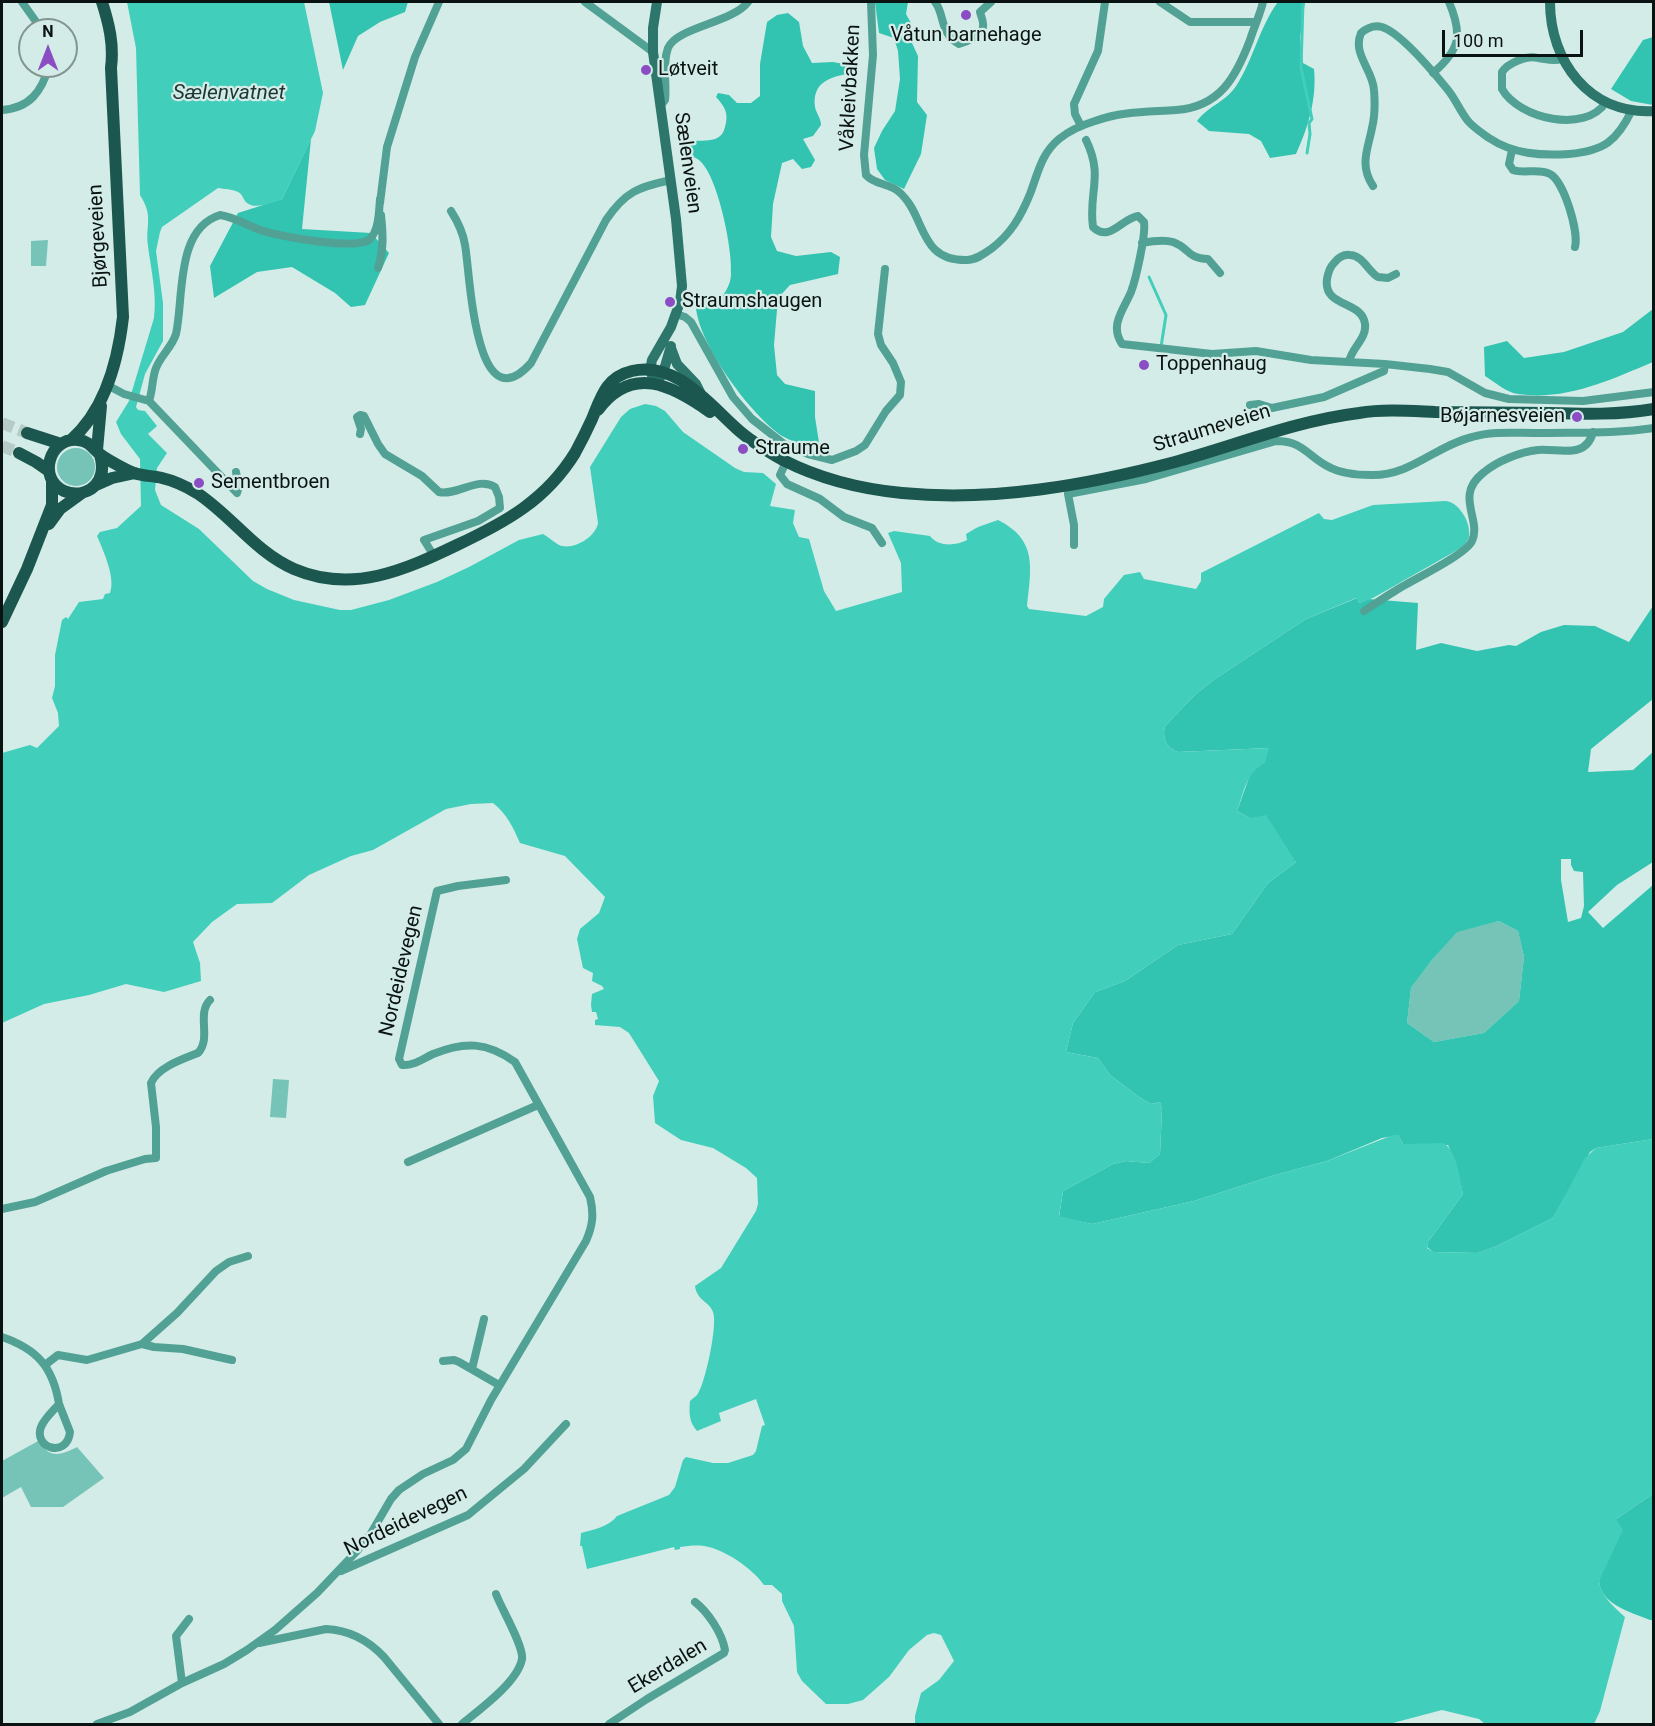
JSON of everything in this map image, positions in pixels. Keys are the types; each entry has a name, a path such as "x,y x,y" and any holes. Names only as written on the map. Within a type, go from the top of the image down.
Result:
{"main road":[{"name":"Bjørgeveien","path":"97,2 107,39 111,68"},
{"name":"Bjørgeveien","path":"102,2 112,40 111,68 123,317 119,347 102,399"},
{"name":"Straumeveien","path":"99,452 135,473 174,482 200,495 254,545 273,559 315,577 347,580 374,578 398,572 508,520 530,504 563,470 573,456 600,395 611,382 624,373 640,370 650,370 678,392 786,462 843,483 884,491 947,495 1016,492 1116,476 1178,461 1300,423 1365,412 1598,414 1653,409"},
{"name":"Straumeveien","path":"592,417 603,403 621,388 659,378 688,385 736,429"},
{"path":"2,622 27,569 52,505 50,459 88,421 102,399"},
{"path":"36,542 60,509 96,485 102,474 98,427 102,399"},
{"path":"27,433 66,442 85,441 99,452"},
{"path":"19,453 36,462 64,492 82,493"},
{"name":"Straumeveien","path":"96,485 112,478 135,473"}],"street":[{"path":"22,2 33,18"},
{"path":"149,401 156,368 177,334 184,261 192,242 208,221 220,215 270,232 335,243 360,244 368,241 376,226 387,147 415,57 439,2"},
{"path":"585,2 653,52"},
{"name":"Sælenveien","path":"650,370 652,360 671,327 682,295 682,275 653,52 653,28 657,2"},
{"path":"661,105 665,100 667,55 671,44 684,35 727,17 748,2"},
{"name":"Våkleivbakken","path":"871,2 873,55 864,168 870,180 892,188 903,196 928,242 939,253 957,259 970,260 983,255 1005,238 1023,208 1046,152 1064,134 1122,113 1177,110 1209,101 1221,92 1236,74 1263,2"},
{"path":"935,2 939,7 943,26 952,40 959,44 967,41 982,29 984,25 980,12 991,2"},
{"path":"1081,126 1075,114 1074,104 1098,51 1105,2"},
{"path":"1160,2 1190,22 1256,22"},
{"path":"1432,74 1452,55 1457,45 1458,28 1449,2"},
{"path":"1550,2 1552,34 1562,59 1583,86 1606,102 1632,110 1653,111"},
{"path":"1373,186 1364,164 1374,120 1374,82 1359,51 1359,41 1361,33 1374,27 1389,31 1410,48 1449,91 1473,126 1495,142 1512,150 1534,154 1572,154 1604,145 1620,134 1632,110"},
{"path":"1562,59 1546,61 1537,57 1508,65 1502,72 1502,89 1520,107 1538,117 1548,119 1589,116 1600,110 1606,102"},
{"path":"2,110 24,104 39,93 45,78"},
{"path":"1086,140 1094,158 1096,170 1093,226 1098,231 1112,231 1128,219 1138,216 1145,226 1131,292 1117,321 1116,331 1122,344 1212,354 1256,351 1311,360 1385,364 1448,372 1485,393 1509,399 1583,401 1653,392"},
{"path":"1512,150 1509,164 1513,170 1545,172 1555,179 1572,216 1577,238 1575,247"},
{"path":"451,211 460,224 465,244 479,343 487,361 496,373 504,378 511,378 531,363 606,220 617,204 635,189 670,180"},
{"path":"378,268 383,242 380,199"},
{"path":"1142,243 1172,242 1184,248 1191,257 1208,259 1220,273"},
{"path":"1349,362 1352,351 1364,333 1365,323 1358,310 1335,300 1328,291 1327,280 1331,266 1341,257 1350,255 1359,258 1378,277 1388,278 1396,274"},
{"path":"676,314 691,322 733,397 752,419 784,444 808,454 832,460 855,452 865,445 886,411 900,395 901,382 879,339 885,269"},
{"name":"Sælenveien","path":"659,378 670,348 671,327"},
{"name":"Straumeveien","path":"670,348 677,364 696,384 703,398"},
{"path":"1250,405 1259,404 1272,408 1324,397 1384,371 1385,364"},
{"path":"107,384 129,396 149,401 237,493 239,487 236,472"},
{"path":"360,434 361,429 357,417 360,415 364,416 385,454 422,476 439,492 492,484 497,490 500,508 478,521 424,540 434,556"},
{"path":"1074,545 1074,525 1068,494 1146,479 1269,442 1296,443 1316,460 1339,471 1351,474 1382,475 1416,465 1449,445 1472,437 1514,433 1634,431 1653,428"},
{"path":"1364,610 1469,546 1473,540 1474,531 1469,496 1473,485 1484,472 1527,453 1544,450 1576,451 1586,445 1593,432"},
{"path":"786,462 780,475 786,483 820,499 844,517 872,528 882,543"},
{"name":"Nordeidevegen","path":"97,1725 130,1712 182,1683 224,1664 258,1643 288,1620 337,1573 370,1535 391,1499 399,1490 423,1474 453,1460 466,1449 499,1385 586,1241 592,1227 593,1211 590,1197 515,1062 500,1052 483,1046 464,1045 434,1054 410,1066 402,1065 399,1059 436,891 506,880"},
{"path":"2,1209 35,1202 106,1171 145,1159 156,1158 156,1127 151,1083 153,1077 202,1049 205,1010 210,1000"},
{"path":"408,1162 538,1105"},
{"path":"45,1365 58,1355 87,1360 142,1344 177,1313 216,1270 229,1262 248,1256"},
{"path":"472,1369 484,1319"},
{"path":"2,1337 16,1342 32,1353 45,1365 55,1383 59,1404 70,1432 64,1445 55,1448 42,1441 40,1431 41,1426 59,1404"},
{"path":"142,1344 183,1349 232,1360"},
{"path":"443,1361 454,1360 499,1385"},
{"name":"Nordeidevegen","path":"337,1573 468,1515 524,1469 566,1424"},
{"path":"462,1725 506,1686 522,1659 519,1644 496,1594"},
{"name":"Ekerdalen","path":"609,1725 647,1699 724,1653 726,1650 724,1644 709,1616 695,1602"},
{"path":"182,1683 176,1636 189,1618"},
{"path":"258,1643 326,1629 357,1637 376,1648 440,1725"}],"shaded area":[{"path":"329,2 408,2 405,12 380,22 358,36 343,70"},
{"path":"875,2 908,2 906,14 911,23 912,43 918,56 917,102 927,115 921,154 904,189 885,180 877,169 874,148 895,111 900,79 898,51 894,38 879,33"},
{"path":"1278,2 1305,2 1300,38 1303,63 1314,69 1315,80 1308,124 1296,154 1270,158 1261,141 1249,134 1209,131 1197,121 1228,95 1238,83 1266,21"},
{"path":"788,13 799,22 803,46 812,63 833,62 849,65 848,74 828,79 816,92 815,107 821,125 813,136 803,139 815,160 811,167 802,169 793,159 782,163 773,204 771,237 777,251 796,256 831,252 840,257 838,274 790,285 778,298 774,345 777,375 785,384 815,391 815,417 820,449 784,437 756,413 726,375 703,334 697,315 696,299 720,299 731,277 730,249 723,215 707,170 698,159 684,155 680,145 685,142 712,140 722,134 726,114 724,107 716,97 718,93 729,95 737,103 751,103 760,96 760,64 767,22 777,15"},
{"path":"1654,37 1653,105 1631,101 1611,89 1643,40"},
{"path":"311,139 302,229 371,233 389,253 365,305 351,307 335,293 292,267 257,272 214,298 210,266 238,213 282,199"},
{"path":"48,240 46,266 31,266 31,241"},
{"path":"1653,309 1653,362 1621,376 1570,392 1536,395 1510,392 1485,376 1484,347 1507,341 1524,358 1564,352 1623,332"},
{"path":"76,448 90,453 95,467 90,481 76,486 62,481 57,467 62,453"},
{"path":"1357,598 1359,603 1369,599 1418,603 1416,650 1441,643 1477,651 1509,645 1516,646 1541,632 1564,625 1595,626 1629,642 1653,606 1653,699 1591,749 1588,772 1633,770 1653,752 1653,862 1617,885 1588,912 1603,928 1653,885 1653,1139 1596,1148 1590,1152 1553,1218 1478,1253 1433,1252 1427,1247 1428,1242 1463,1194 1455,1161 1448,1145 1403,1144 1398,1135 1382,1138 1327,1161 1194,1201 1092,1224 1059,1217 1063,1191 1113,1164 1126,1161 1149,1163 1160,1154 1162,1109 1160,1102 1151,1104 1139,1097 1110,1075 1098,1058 1066,1052 1073,1023 1095,992 1125,981 1178,945 1232,934 1268,883 1296,862 1250,818 1237,811 1250,775 1269,748 1178,752 1170,748 1166,742 1165,726 1196,694 1215,679 1306,619","holes":["1561,859 1571,859 1574,871 1583,872 1584,906 1581,918 1568,922 1561,880","1499,921 1518,931 1524,957 1519,1001 1484,1033 1434,1042 1407,1023 1411,988 1457,932"]},
{"path":"1499,921 1518,931 1524,957 1519,1001 1484,1033 1434,1042 1407,1023 1411,988 1457,931"},
{"path":"273,1079 289,1080 286,1118 270,1117"},
{"path":"40,1440 47,1451 56,1454 77,1447 104,1478 63,1507 31,1507 21,1487 2,1498 2,1461"},
{"path":"1653,1494 1653,1620 1650,1620 1611,1602 1601,1589 1599,1581 1616,1519"}],"water":[{"name":"Sælenvatnet","path":"127,2 304,2 323,93 315,131 282,199 255,206 247,203 238,192 218,188 162,227 156,251 163,303 163,341 145,374 136,407 138,410 145,411 157,426 148,434 167,453 157,468 155,490 161,505 199,529 253,581 294,600 340,610 351,610 389,600 437,582 519,540 543,534 559,545 571,546 583,541 593,533 598,523 590,467 621,417 630,409 645,404 665,411 683,432 735,468 744,472 763,473 776,484 770,506 795,510 793,523 799,537 809,539 824,591 836,611 902,592 901,563 888,533 894,531 930,536 942,544 953,544 967,540 966,534 978,527 998,520 1011,528 1026,546 1030,567 1027,606 1029,609 1086,616 1103,607 1104,599 1124,575 1140,572 1144,579 1196,589 1201,581 1201,573 1319,513 1324,519 1332,520 1373,505 1445,501 1459,508 1466,519 1469,530 1468,539 1461,548 1373,598 1359,603 1356,598 1306,619 1215,679 1196,694 1165,726 1166,742 1170,748 1178,752 1269,748 1265,763 1250,778 1237,811 1250,818 1266,815 1296,862 1268,883 1232,934 1178,945 1125,981 1095,992 1073,1023 1066,1052 1098,1058 1110,1075 1139,1097 1151,1104 1160,1102 1162,1109 1160,1154 1149,1163 1126,1161 1113,1164 1063,1191 1059,1216 1092,1224 1194,1201 1327,1161 1398,1135 1403,1144 1444,1143 1452,1153 1457,1166 1463,1194 1428,1242 1427,1248 1433,1252 1478,1253 1553,1218 1585,1158 1596,1148 1653,1139 1653,1494 1616,1519 1623,1530 1599,1581 1605,1596 1625,1617 1600,1711 1594,1724 1485,1724 1479,1719 1442,1710 1389,1724 915,1724 921,1693 939,1680 954,1661 941,1635 934,1633 927,1635 909,1650 889,1677 863,1700 848,1704 826,1704 802,1681 797,1672 794,1626 782,1601 782,1594 772,1585 764,1585 752,1572 729,1555 704,1546 680,1547 675,1550 674,1547 587,1569 582,1546 580,1546 581,1533 601,1527 617,1516 669,1495 675,1487 686,1457 713,1463 728,1463 753,1455 756,1451 762,1426 765,1425 756,1399 719,1413 721,1421 697,1431 691,1421 690,1401 697,1395 704,1380 714,1329 713,1312 698,1295 695,1286 721,1268 756,1211 757,1178 746,1168 713,1148 681,1140 655,1123 653,1096 659,1081 629,1033 620,1027 595,1025 595,1020 598,1019 596,1012 592,1012 592,994 604,989 592,981 593,973 583,968 577,939 580,929 599,913 605,897 565,856 520,843 506,816 493,803 446,809 373,850 351,856 309,875 272,903 237,904 212,922 193,942 200,963 201,981 164,992 126,984 89,995 44,1004 2,1023 2,753 30,745 37,748 59,726 58,713 52,698 55,686 55,655 62,620 66,617 68,619 79,602 103,599 105,594 110,593 110,572 97,536 100,532 117,528 141,506 140,459 121,434 116,422 129,401 155,309 147,239 148,215 140,195 136,48"}],"waterway":[{"path":"1303,2 1301,68 1312,119 1309,123 1307,153"},
{"path":"1149,277 1166,315 1161,347"}],"tunnel":[{"path":"2,423 27,433"},
{"path":"2,446 19,453"}],"place":[{"name":"Våtun barnehage","path":"966,15"},
{"name":"Løtveit","path":"646,70"},
{"name":"Straumshaugen","path":"670,302"},
{"name":"Toppenhaug","path":"1144,365"},
{"name":"Bøjarnesveien","path":"1577,417"},
{"name":"Straume","path":"743,449"},
{"name":"Sementbroen","path":"199,483"}]}
